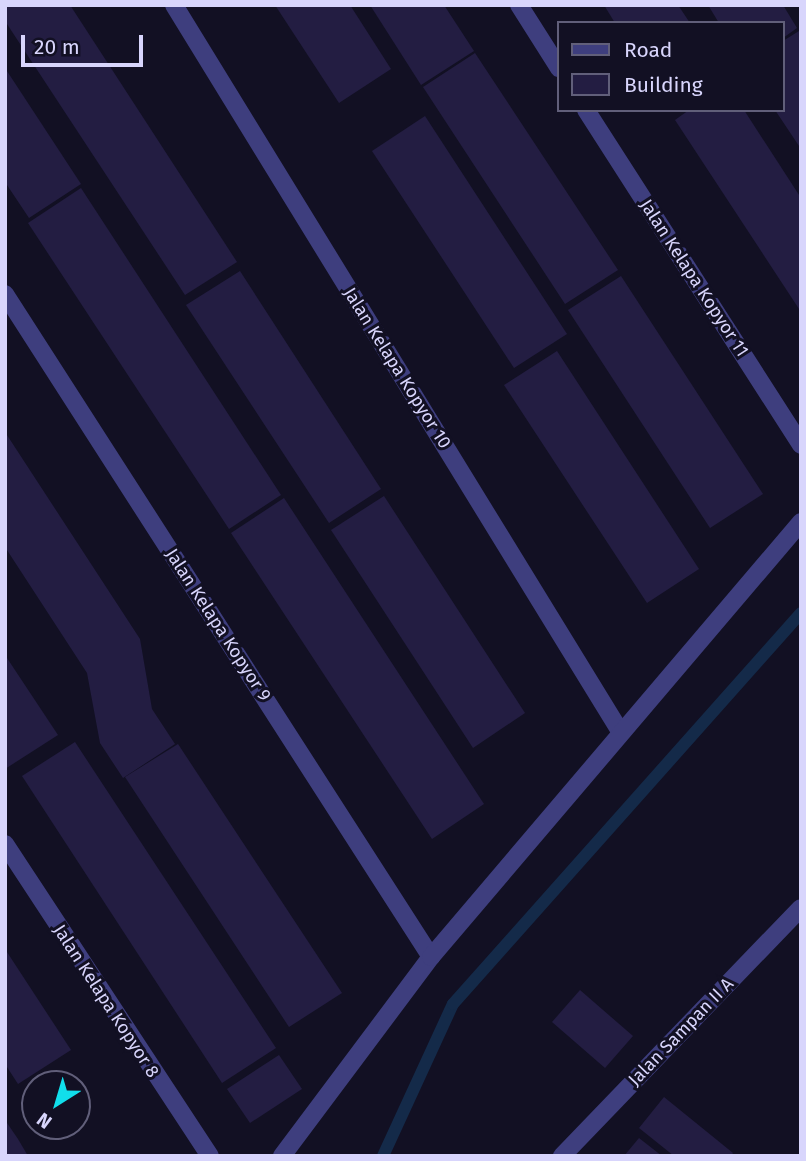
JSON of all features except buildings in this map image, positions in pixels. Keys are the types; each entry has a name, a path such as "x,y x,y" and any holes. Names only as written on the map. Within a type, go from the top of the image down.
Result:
{"street":[{"name":"Jalan Kelapa Kopyor 10","path":"174,5 620,731"},
{"path":"519,5 558,66"},
{"name":"Jalan Kelapa Kopyor 11","path":"587,112 801,445"},
{"name":"Jalan Kelapa Kopyor 9","path":"5,294 431,957"},
{"path":"282,1156 431,957 620,731 801,522"},
{"name":"Jalan Kelapa Kopyor 8","path":"5,844 210,1156"},
{"name":"Jalan Sampan II A","path":"562,1156 801,908"}],"waterway":[{"path":"383,1156 453,1004 801,613"}]}
